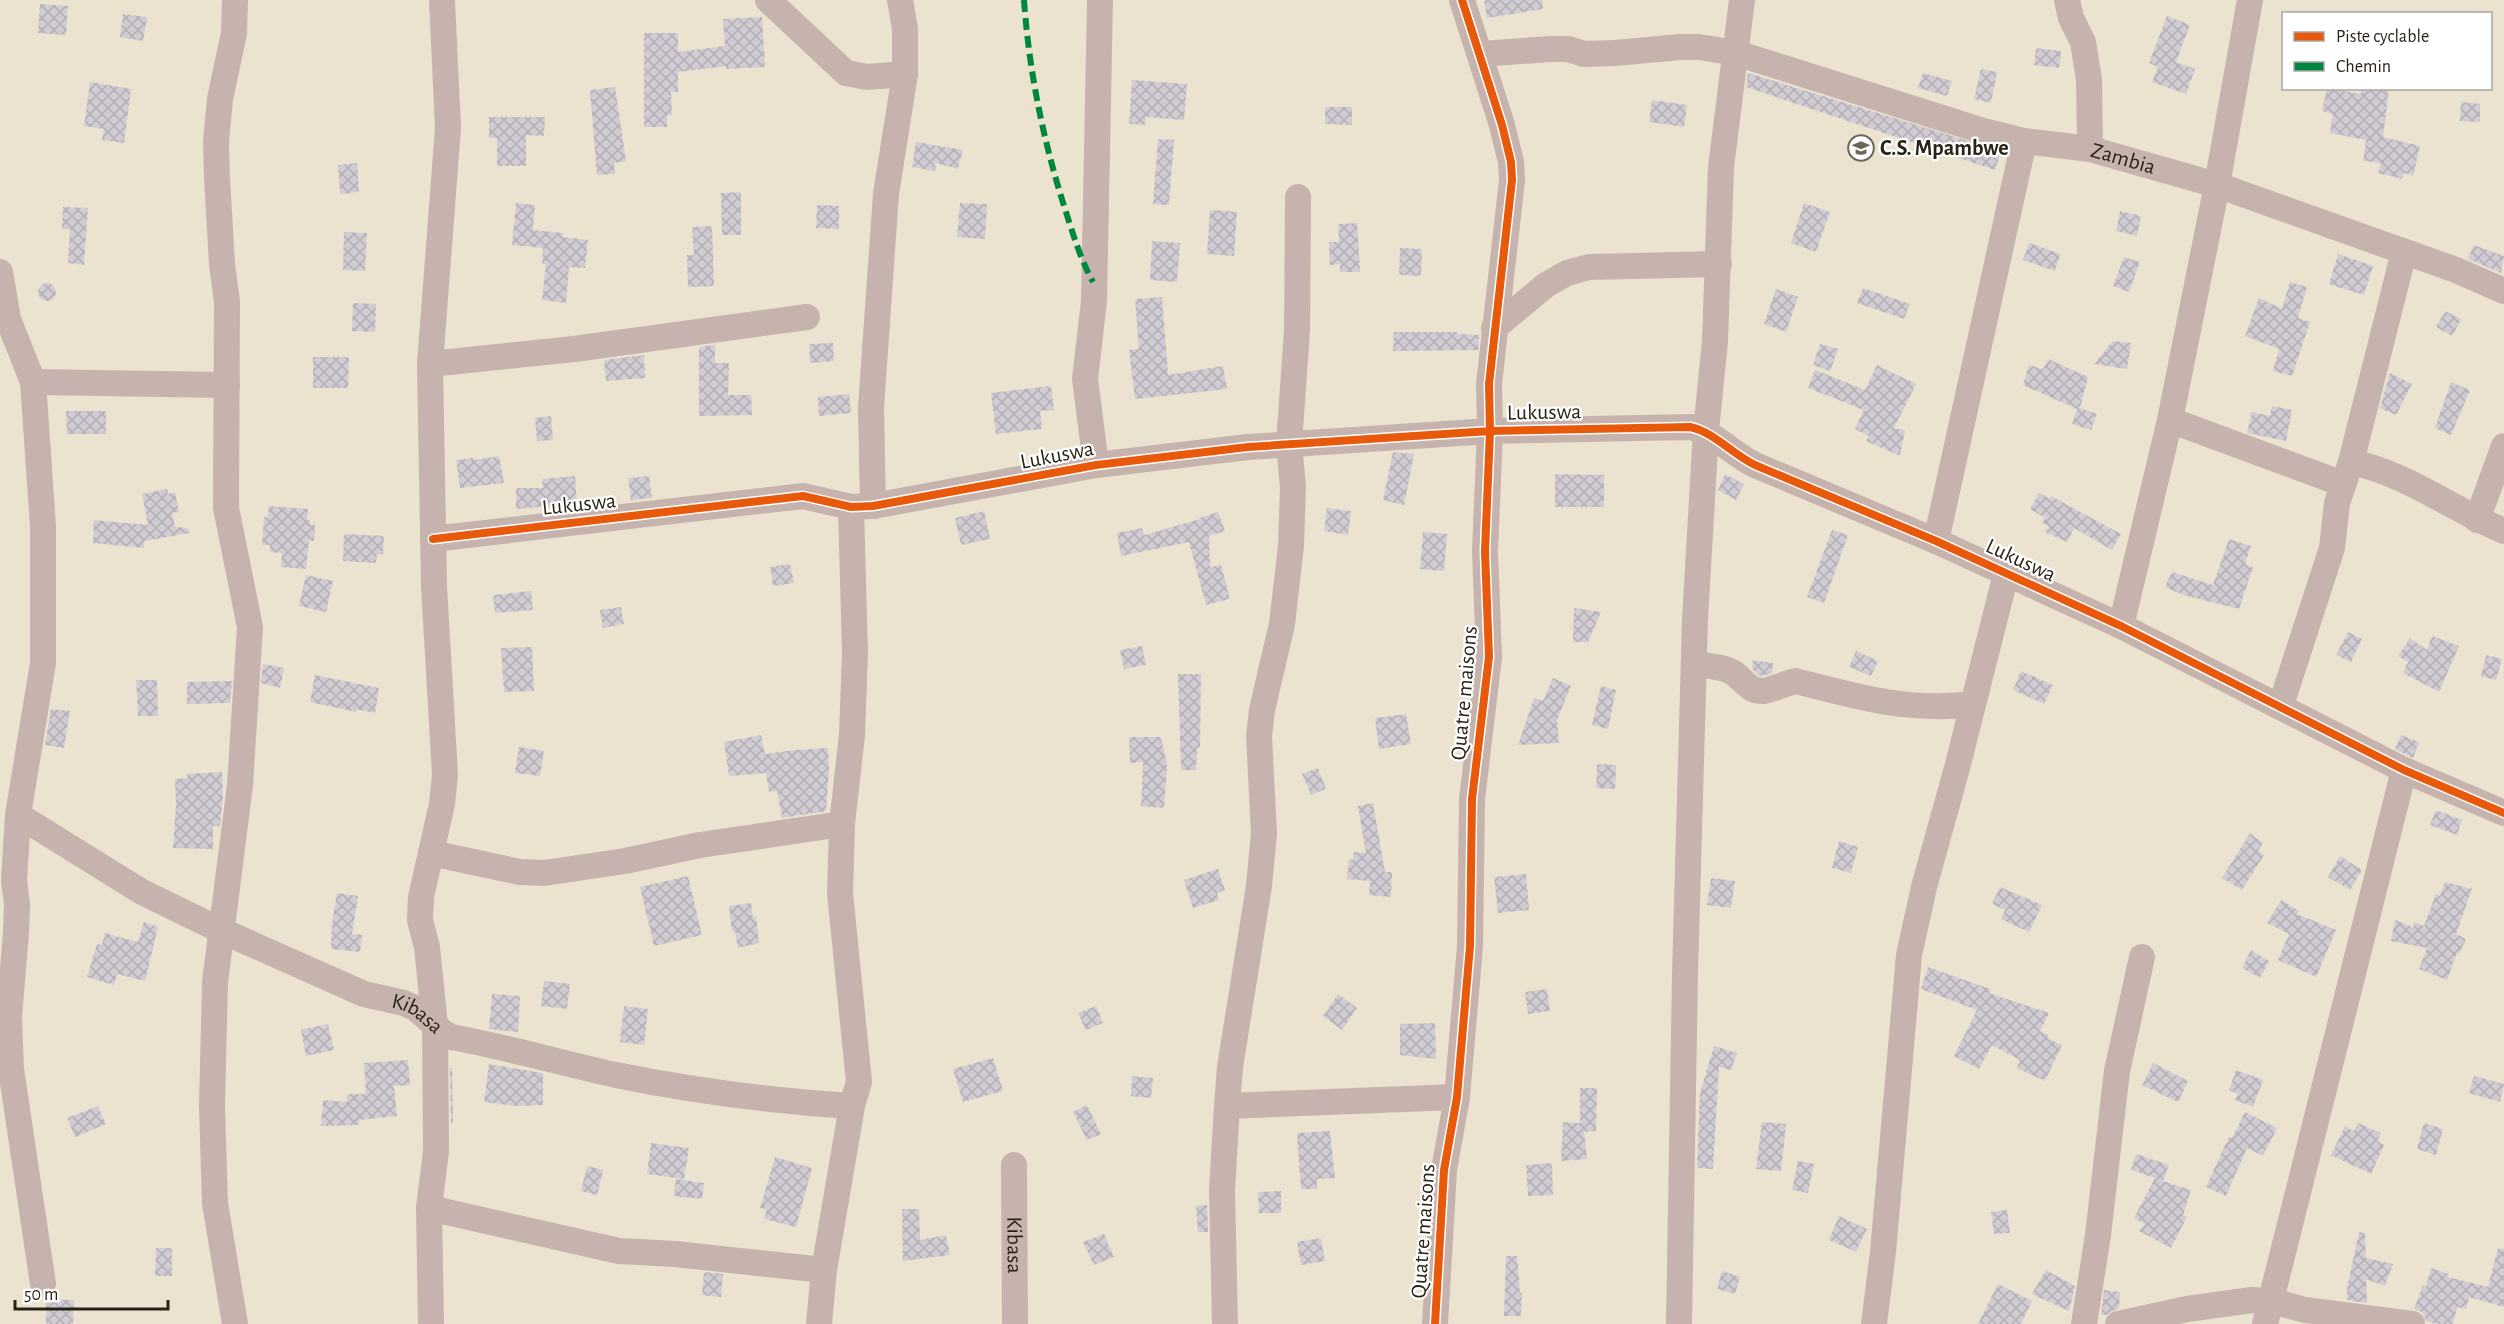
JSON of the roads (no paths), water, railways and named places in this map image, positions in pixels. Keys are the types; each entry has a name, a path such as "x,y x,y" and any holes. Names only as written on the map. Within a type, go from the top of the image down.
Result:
{"street":[{"path":"235,0 234,33 220,99 216,141 219,220 227,302 226,508 250,627 240,785 215,982 213,1162 215,1203 235,1324"},
{"path":"431,1324 429,1208 436,1151 435,1025 427,947 420,920 421,897 442,804 445,775 433,539 430,364 448,128 442,0"},
{"path":"768,0 846,74 867,77 905,74"},
{"path":"819,1324 824,1270 852,1106 859,1083 857,1043 842,925 840,893 842,824 852,735 862,507 886,194 905,74 905,29 900,0"},
{"path":"1096,465 1085,378 1094,301 1100,0"},
{"name":"Quatre maisons","path":"1435,1324 1444,1170 1457,1096 1470,946 1472,799 1490,657 1485,551 1490,431 1489,384 1511,201 1512,162 1462,0"},
{"path":"1679,1324 1685,974 1694,664 1706,431 1719,264 1721,167 1742,0"},
{"path":"2067,0 2071,18 2083,42 2089,80 2090,149"},
{"path":"2121,626 2170,420 2217,185 2250,0"},
{"name":"Zambia","path":"1480,54 1559,49 1584,54 1615,53 1680,47 1699,47 1736,53 1980,130 2024,141 2090,149 2217,185 2456,270 2504,291"},
{"path":"1936,541 2024,141"},
{"path":"1225,1324 1222,1190 1230,1067 1259,886 1264,833 1259,736 1262,710 1282,624 1291,546 1293,487 1289,444 1297,331 1298,197"},
{"path":"2281,705 2332,548 2337,503 2347,473 2404,252"},
{"path":"1494,328 1546,285 1567,273 1589,267 1719,264"},
{"path":"0,272 4,319 33,382 44,526 43,663 18,815 14,881 17,904 16,933 9,1017 11,1069 43,1284"},
{"path":"430,364 574,349 807,317"},
{"path":"33,382 227,386"},
{"path":"2170,420 2347,473 2394,476 2477,520 2504,531"},
{"name":"Lukuswa","path":"433,539 803,496 862,507 1096,465 1289,444 1490,431 1690,427 1706,431 1740,457 1936,541 2121,626 2281,705 2404,770 2504,813"},
{"path":"2477,520 2504,446"},
{"path":"1874,1324 1883,1252 1909,955 1923,887 2006,574"},
{"path":"1694,664 1733,672 1749,688 1762,691 1796,681 1903,706 1946,707 1973,704"},
{"path":"2269,1313 2404,770"},
{"name":"Kibasa","path":"18,815 142,892 220,930 364,994 415,1008 451,1036 616,1075 762,1097 852,1106"},
{"path":"430,853 520,872 544,873 625,861 700,845 842,824"},
{"path":"2084,1324 2098,1235 2117,1071 2142,957"},
{"path":"1227,1106 1457,1096"},
{"name":"Kibasa","path":"1014,1165 1015,1324"},
{"path":"429,1208 619,1251 824,1270"},
{"path":"2118,1324 2187,1309 2252,1300 2269,1313 2306,1310 2343,1319 2412,1324"}],"place":[{"name":"C.S. Mpambwe","path":"1861,148"}]}
